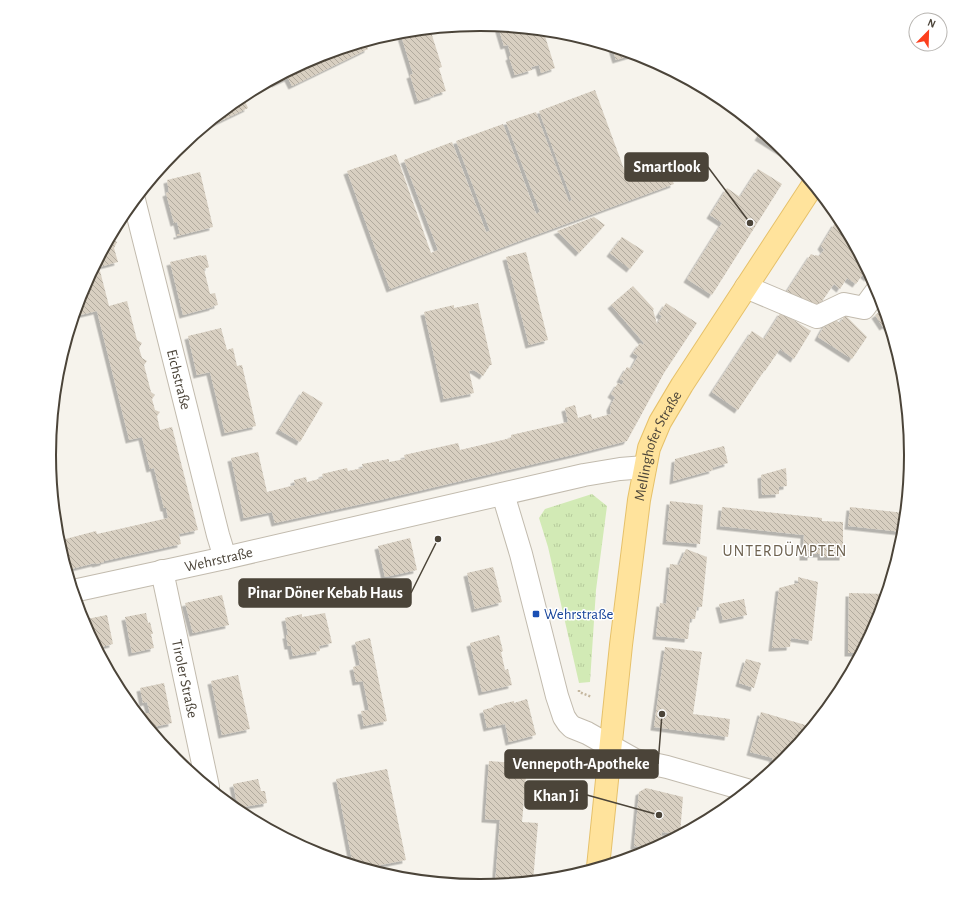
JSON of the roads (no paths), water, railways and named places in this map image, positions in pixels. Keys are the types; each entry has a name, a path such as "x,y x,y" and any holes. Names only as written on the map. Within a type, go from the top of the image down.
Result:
{"main road":[{"name":"Mellinghofer Straße","path":"599,862 620,653 638,500 649,448 663,416 810,189"}],"street":[{"name":"Eichstraße","path":"136,208 225,558"},
{"path":"746,287 817,317 844,304 864,308 873,296"},
{"name":"Wehrstraße","path":"79,590 225,558 584,474 645,467"},
{"path":"503,494 521,554 557,696 564,717 568,723 572,727 587,733 635,760 667,767 742,788"},
{"name":"Tiroler Straße","path":"162,571 207,779"}],"place":[{"name":"Smartlook","path":"750,223"},
{"name":"Pinar Döner Kebab Haus","path":"438,539"},
{"name":"Wehrstraße","path":"536,614"},
{"name":"Vennepoth-Apotheke","path":"662,714"},
{"name":"Khan Ji","path":"659,815"}],"district":[{"name":"UNTERDÜMPTEN","path":"785,551"}]}
